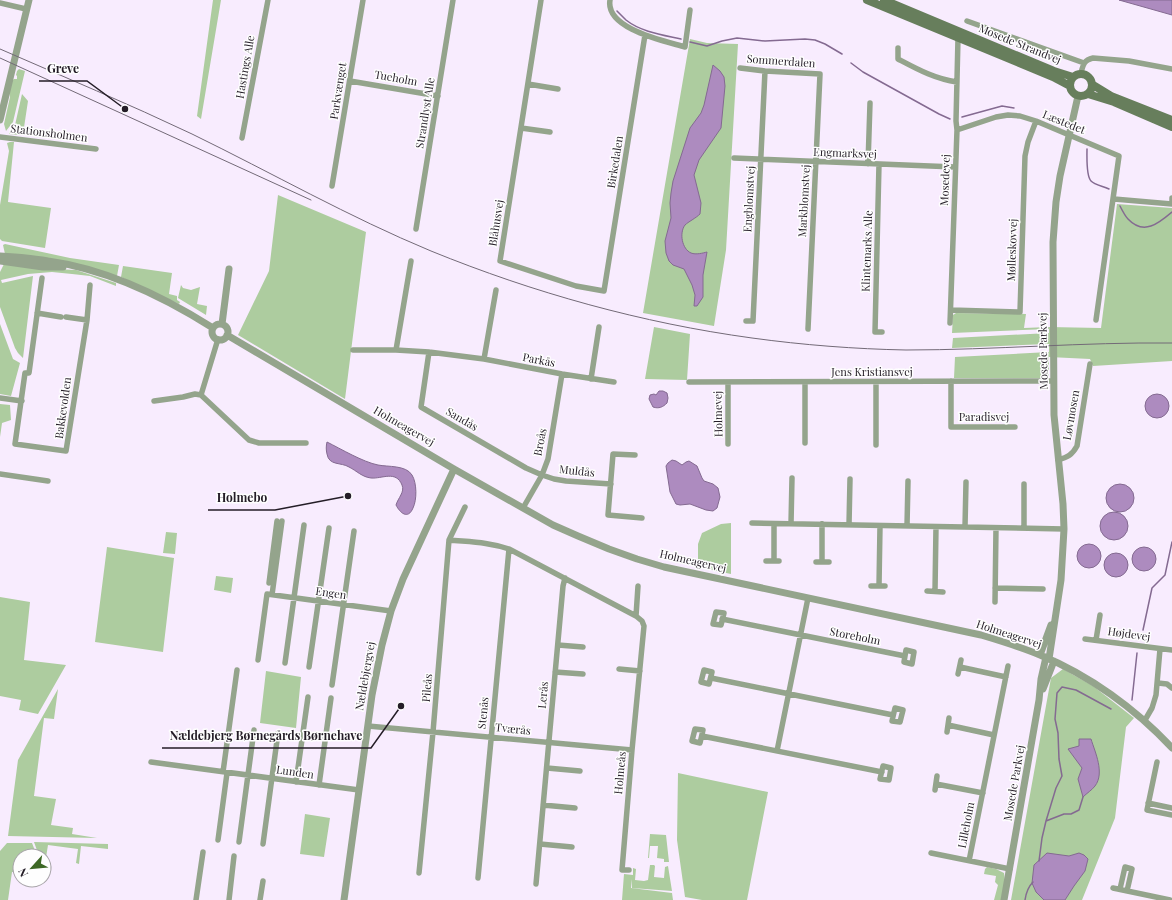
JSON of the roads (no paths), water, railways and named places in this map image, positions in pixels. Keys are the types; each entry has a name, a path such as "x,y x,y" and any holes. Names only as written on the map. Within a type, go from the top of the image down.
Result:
{"main road":[{"path":"867,0 959,34"},
{"path":"884,0 959,34"},
{"name":"Mosede Strandvej","path":"959,34 1054,71 1077,75"},
{"name":"Mosede Strandvej","path":"959,34 1070,86"},
{"path":"1093,84 1092,90 1084,96 1078,96 1072,92 1070,86 1071,79 1077,75 1089,76 1093,84 1111,96 1172,120"},
{"path":"1088,94 1114,102 1172,127"}],"street":[{"path":"0,120 29,0"},
{"name":"Hastings Alle","path":"242,138 268,0"},
{"name":"Parkvænget","path":"332,186 363,0"},
{"name":"Strandlyst Alle","path":"416,229 453,0"},
{"name":"Blåhusvej","path":"541,0 500,261 576,286 604,291"},
{"path":"610,0 610,9 614,16 628,27 646,35 685,46 690,10"},
{"path":"0,3 26,9"},
{"path":"967,21 1084,63"},
{"name":"Mosedevej","path":"950,323 959,34"},
{"name":"Birkedalen","path":"604,291 646,35"},
{"path":"898,48 898,59 932,76 946,81 957,82"},
{"path":"1077,75 1084,63 1093,58 1129,61 1172,69"},
{"name":"Sommerdalen","path":"740,68 820,74"},
{"name":"Engblomstvej","path":"746,321 753,321 765,71"},
{"name":"Markblomstvej","path":"808,329 820,74"},
{"name":"Tueholm","path":"350,81 438,96"},
{"path":"528,84 558,89"},
{"name":"Mosede Parkvej","path":"1004,900 1047,658 1046,640 1056,608 1060,580 1064,529 1054,415 1053,242 1056,202 1060,176 1078,96"},
{"path":"868,164 870,103"},
{"name":"Læstedet","path":"957,130 996,117 1008,115 1020,116 1069,134 1119,156 1096,320"},
{"name":"Mølleskovvej","path":"951,310 1020,312 1025,156 1028,142 1036,122"},
{"path":"521,128 550,132"},
{"name":"Stationsholmen","path":"0,137 96,149"},
{"name":"Engmarksvej","path":"734,158 955,167"},
{"name":"Klintemarks Alle","path":"879,164 875,332 882,332"},
{"path":"1114,199 1172,204 1172,198"},
{"path":"0,256 50,261 82,268 121,280 161,298 213,328"},
{"path":"0,261 43,266 82,268"},
{"path":"396,350 411,261"},
{"path":"222,324 229,270"},
{"name":"Bakkevolden","path":"42,278 29,373 26,373 16,444 66,451 87,320 90,284"},
{"path":"484,359 496,290"},
{"path":"37,313 87,320"},
{"path":"213,328 222,324"},
{"path":"218,339 223,339 227,335 228,330 225,325 222,324"},
{"path":"591,379 599,327"},
{"path":"213,328 213,334 218,339"},
{"name":"Holmeagervej","path":"227,335 454,469 523,508 578,536 637,559 701,575 982,635 1008,643 1047,658 1095,684 1144,720 1172,748"},
{"path":"201,395 218,339"},
{"name":"Parkås","path":"353,350 429,352 484,359 614,382"},
{"name":"Sandås","path":"429,352 421,407 526,468 542,475"},
{"name":"Løvmosen","path":"1058,460 1067,457 1077,446 1090,364"},
{"name":"Broås","path":"523,508 542,475 548,459 562,374"},
{"name":"Paradisvej","path":"951,381 951,427 1015,427"},
{"name":"Jens Kristiansvej","path":"689,382 1054,381"},
{"path":"805,382 805,443"},
{"path":"876,382 876,445"},
{"name":"Holmevej","path":"728,383 728,444"},
{"path":"154,401 195,394 201,395 249,440 259,443 306,443"},
{"path":"0,398 22,401"},
{"path":"634,455 613,454 608,515 642,518"},
{"name":"Nældebjergvej","path":"344,900 376,669 382,645 391,611 403,579 454,469"},
{"path":"0,474 48,481"},
{"name":"Muldås","path":"542,475 566,481 611,484"},
{"path":"791,524 792,478"},
{"path":"849,525 850,479"},
{"path":"907,526 908,481"},
{"path":"965,527 966,482"},
{"path":"1024,484 1024,528"},
{"name":"Pileås","path":"419,873 450,540 465,508"},
{"path":"752,523 1064,529"},
{"path":"258,660 270,595 279,524 269,583"},
{"path":"766,561 776,561 774,524"},
{"path":"822,524 819,562 829,562"},
{"path":"285,663 304,525"},
{"path":"871,586 882,586 880,526"},
{"path":"935,591 936,527"},
{"path":"309,667 329,528"},
{"path":"995,602 996,528"},
{"path":"332,685 354,531"},
{"path":"450,540 483,542 509,549 636,616"},
{"name":"Stenås","path":"478,878 509,549"},
{"name":"Lerås","path":"536,884 563,586 565,578"},
{"name":"Holmeås","path":"629,870 622,870 644,626 642,620 636,616 638,586"},
{"path":"995,588 1043,589"},
{"path":"927,591 943,592"},
{"name":"Engen","path":"270,595 391,611"},
{"path":"777,751 808,598"},
{"name":"Højdevej","path":"1096,640 1100,615"},
{"name":"Storeholm","path":"722,619 905,656"},
{"name":"Højdevej","path":"1085,639 1172,650"},
{"path":"558,645 583,647"},
{"name":"Højdevej","path":"1144,720 1152,708 1156,695 1160,649"},
{"path":"958,674 961,660"},
{"name":"Lilleholm","path":"969,861 1008,666"},
{"path":"960,667 1006,676"},
{"path":"618,669 640,671"},
{"path":"218,840 237,670"},
{"name":"Lerås","path":"555,672 583,674"},
{"path":"711,678 893,715"},
{"path":"1158,683 1167,684 1172,688"},
{"path":"296,782 308,697"},
{"path":"319,785 331,698"},
{"path":"947,732 949,718"},
{"path":"948,725 994,735"},
{"name":"Tværås","path":"368,726 632,750"},
{"path":"239,842 254,730"},
{"path":"263,844 278,733"},
{"path":"702,736 882,772"},
{"name":"Lunden","path":"151,762 359,790"},
{"path":"1157,762 1147,810 1172,815"},
{"path":"547,768 580,771"},
{"path":"935,790 937,776"},
{"name":"Lilleholm","path":"936,784 983,793"},
{"path":"1148,803 1172,808"},
{"path":"543,806 575,808"},
{"path":"540,844 572,847"},
{"path":"196,900 203,852"},
{"path":"931,853 1010,869"},
{"path":"229,900 234,856"},
{"path":"1120,889 1125,867 1132,868 1127,891"},
{"path":"260,900 263,881"},
{"path":"1113,888 1170,900"}],"waterway":[{"path":"617,11 626,20 638,27 681,39"},
{"path":"690,42 707,46 737,38 765,41 805,39 815,40 825,44 842,54"},
{"path":"851,63 863,72 950,119"},
{"path":"962,117 1002,106 1014,108"},
{"path":"1087,149 1089,178 1095,184 1109,189"},
{"path":"1120,206 1128,219 1140,227 1157,224 1172,212"},
{"path":"1143,630 1152,588 1165,575 1172,542"},
{"path":"1132,700 1137,653"},
{"path":"1039,861 1046,821 1056,788 1062,776 1059,759 1058,733 1055,719 1057,693 1062,687 1076,690 1111,709"},
{"path":"1046,821 1064,814 1071,814 1079,810 1083,797"},
{"path":"1025,900 1028,890 1033,882"}],"tram line":[{"path":"0,49 192,134 400,238 509,280 589,305 711,332 810,345 868,349 939,350 1172,343"},
{"path":"0,58 311,200"}],"place":[{"name":"Greve","path":"125,109"},
{"name":"Holmebo","path":"348,496"},
{"name":"Nældebjerg Børnegårds Børnehave","path":"401,706"}]}
